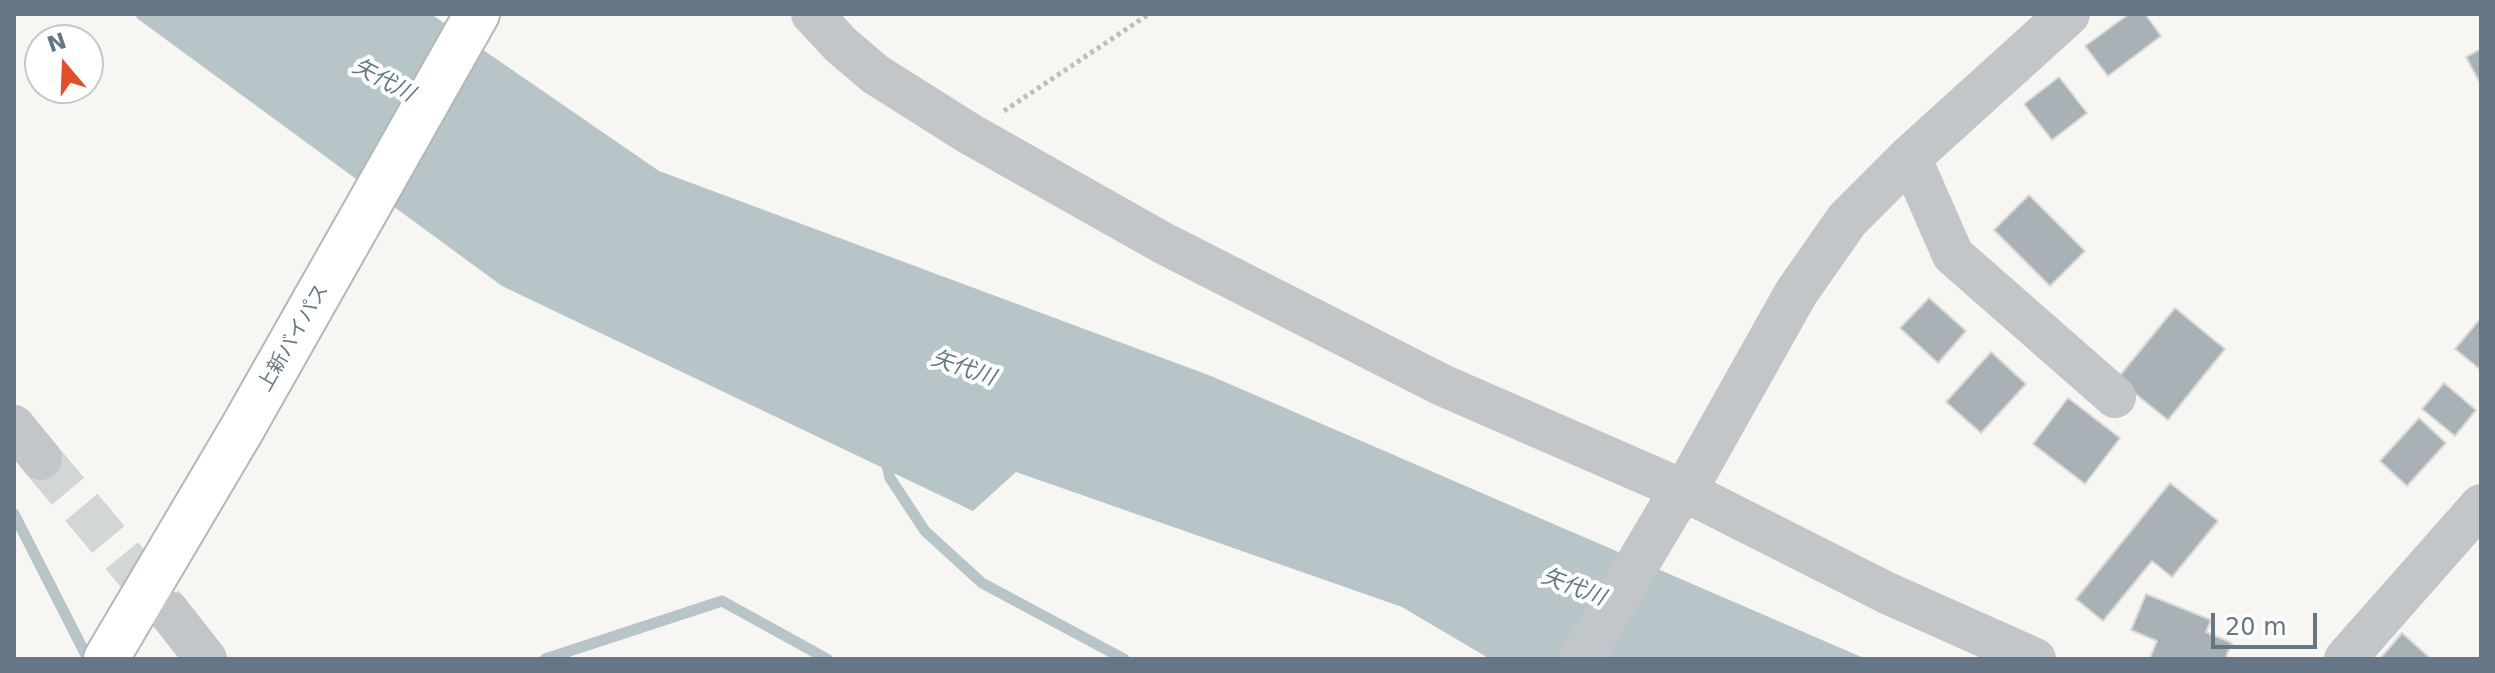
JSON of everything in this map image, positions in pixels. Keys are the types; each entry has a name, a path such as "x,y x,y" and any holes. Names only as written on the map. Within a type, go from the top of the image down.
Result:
{"highway":[{"name":"上新バイパス","path":"106,659 242,429 477,14"}],"street":[{"path":"812,14 841,45 875,74 970,134 1163,243 1442,385 1678,500 2035,659"},
{"path":"1581,659 1678,500 1796,293 1847,220 1910,157 2068,14"},
{"path":"1910,157 1953,255 2115,397"},
{"path":"14,426 41,459"},
{"path":"2345,659 2481,505"},
{"path":"169,612 206,659"}],"path":[{"path":"970,134 1149,14"}],"water":[{"name":"矢代川","path":"134,14 431,14 659,171 1211,376 1866,659 1490,659 1402,607 1016,472 973,511 502,286"}],"building":[{"path":"2129,14 2145,14 2161,36 2108,76 2085,46"},
{"path":"2481,49 2481,85 2466,57"},
{"path":"2059,77 2087,113 2052,140 2024,104"},
{"path":"2029,195 2085,251 2050,286 1994,230"},
{"path":"1929,298 1966,331 1938,363 1900,328"},
{"path":"2175,308 2225,349 2168,420 2117,379"},
{"path":"2481,318 2481,370 2455,349"},
{"path":"1991,352 2026,384 1981,433 1946,402"},
{"path":"2444,383 2476,410 2455,436 2422,409"},
{"path":"2068,398 2120,438 2085,484 2033,444"},
{"path":"2419,418 2446,443 2407,486 2380,461"},
{"path":"2170,483 2218,521 2172,577 2152,561 2103,621 2076,599"},
{"path":"2146,594 2211,620 2206,632 2232,643 2225,659 2150,658 2157,641 2131,630"},
{"path":"2402,633 2431,659 2380,659"}],"waterway":[{"path":"885,457 890,478 925,531 982,583 1124,659"},
{"path":"14,514 88,659"},
{"path":"545,659 722,601 827,659"}],"tunnel":[{"path":"41,459 169,612"}]}
